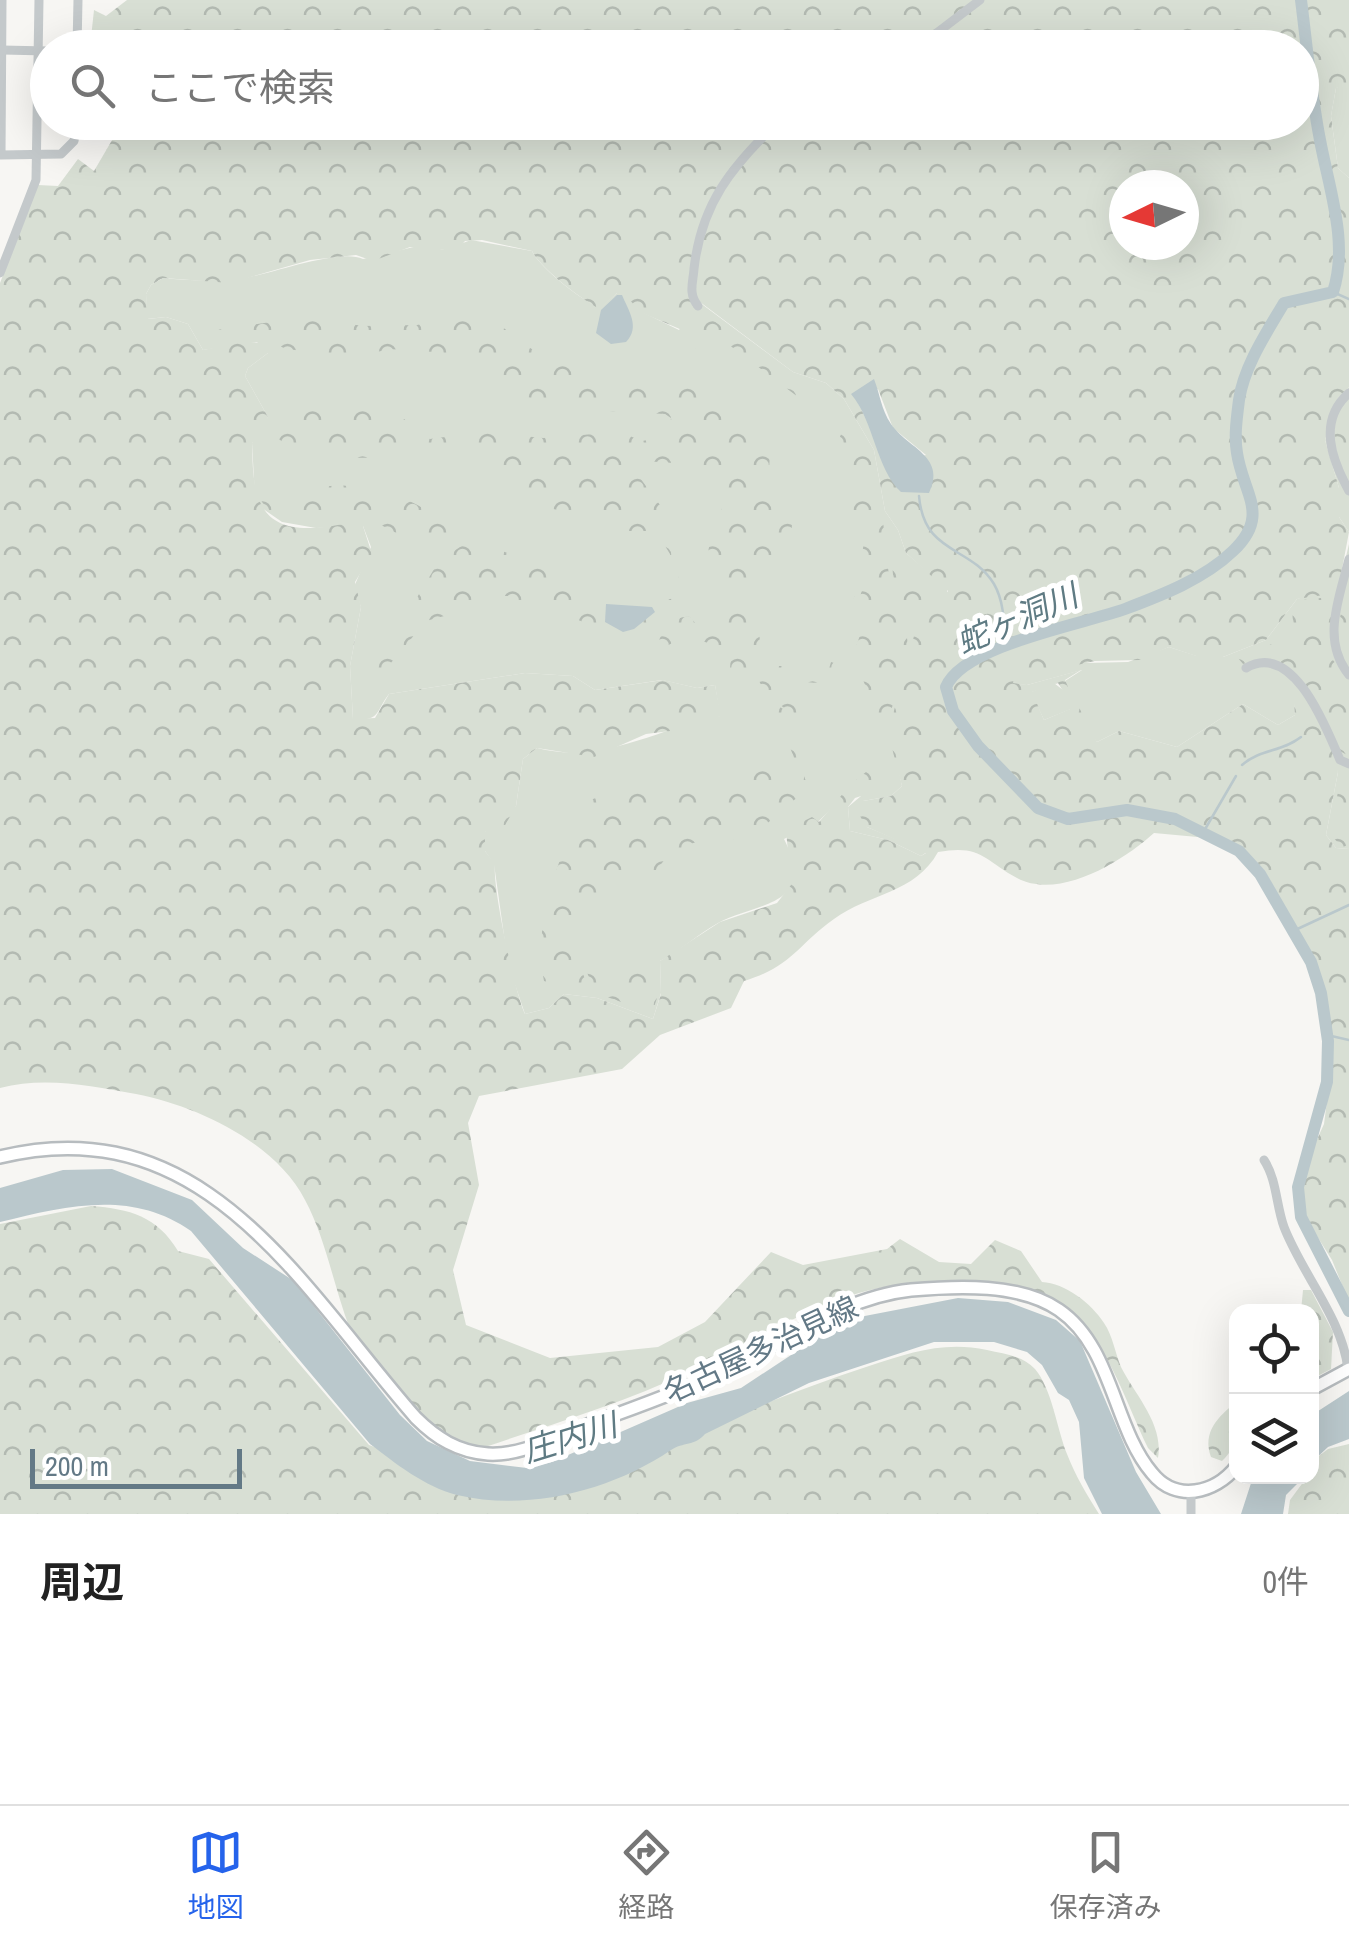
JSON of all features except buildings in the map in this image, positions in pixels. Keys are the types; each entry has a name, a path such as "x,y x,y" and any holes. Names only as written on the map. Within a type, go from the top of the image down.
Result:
{"main road":[{"name":"名古屋多治見線","path":"0,1156 50,1148 98,1149 141,1157 185,1177 275,1250 416,1418 462,1450 492,1454 531,1446 686,1388 877,1296 912,1290 992,1290 1030,1295 1071,1319 1097,1356 1149,1470 1169,1487 1191,1492"},
{"path":"1319,1385 1348,1369"},
{"path":"1191,1492 1216,1485 1229,1473"}],"street":[{"path":"2,0 0,158 68,150 74,140"},
{"path":"40,0 42,30"},
{"path":"77,30 78,0"},
{"path":"941,30 980,0"},
{"path":"2,50 30,51"},
{"path":"0,273 4,252 29,205 39,140"},
{"path":"698,306 691,294 695,243 725,178 758,140"},
{"path":"1349,392 1342,398 1328,440 1332,460 1349,491"},
{"path":"1349,559 1332,636 1338,660 1349,675"},
{"path":"1246,668 1271,666 1306,689 1340,760 1349,764"},
{"path":"1264,1160 1272,1172 1284,1226 1342,1342 1348,1369"},
{"path":"1191,1492 1191,1513"}],"green space":[{"path":"127,0 1349,0 1349,86 1336,88 1331,116 1338,168 1349,178 1349,387 1338,398 1325,440 1339,488 1339,517 1349,532 1339,585 1330,594 1297,599 1266,640 1223,657 1205,659 1169,647 1139,660 1095,661 1014,679 1013,683 1027,685 1081,670 1065,680 1068,687 1063,691 1058,683 1032,692 1044,720 1070,709 1065,694 1071,692 1097,742 1119,731 1177,747 1243,704 1278,725 1295,715 1293,692 1264,669 1306,694 1338,772 1326,835 1336,848 1349,849 1349,1302 1332,1260 1305,1217 1304,1168 1324,1124 1331,1070 1330,1018 1317,964 1264,870 1230,840 1154,833 1109,865 1071,881 1052,884 1034,884 1017,878 973,852 938,852 917,877 848,910 784,962 744,981 731,1008 660,1035 622,1069 479,1096 468,1123 479,1185 453,1270 466,1325 550,1358 658,1347 705,1322 771,1252 803,1265 887,1249 900,1239 939,1262 971,1264 995,1240 1021,1251 1042,1282 1068,1290 1099,1316 1110,1333 1121,1367 1153,1422 1158,1458 1148,1448 1108,1360 1074,1315 1055,1301 1024,1290 943,1282 902,1284 831,1302 689,1372 612,1404 482,1448 456,1442 423,1421 364,1352 350,1329 319,1231 305,1200 292,1179 254,1144 184,1107 136,1094 51,1083 0,1088 0,283 38,185 58,186 78,159 94,171 112,140 1319,140 1319,30 92,30 94,10 106,16","holes":["482,240 532,251 562,283 600,309 617,293 624,293 640,312 682,330 700,302 793,372 826,383 844,399 874,450 885,511 898,530 906,553 948,591 914,636 888,733 902,786 891,796 863,801 856,810 867,827 926,853 921,856 888,840 850,831 848,807 855,798 895,785 885,760 881,760 851,784 819,822 812,817 786,830 791,885 777,903 720,922 660,961 661,994 653,1019 597,998 564,994 549,1008 525,1014 505,939 495,864 485,851 485,832 504,827 516,806 523,759 537,748 594,757 646,734 686,729 721,716 715,685 697,688 663,680 595,690 573,676 525,673 389,694 375,718 353,719 350,666 361,607 355,582 372,554 363,526 284,525 263,508 254,479 252,443 264,433 268,417 245,376 248,368 268,353 269,343 242,342 203,350 188,324 166,317 148,319 146,294 151,285 163,278 230,283 310,260 356,255 373,261 410,247 456,251 465,241","878,389 893,428 926,455 884,465 879,444 857,401"]},
{"path":"1349,86 1349,178 1338,168 1331,116 1336,88"},
{"path":"471,240 532,251 552,274 592,304 600,308 617,293 625,293 640,311 679,330 699,302 793,372 826,383 844,399 874,450 885,511 898,530 906,553 947,588 947,597 1086,663 1128,662 1169,647 1197,656 1223,657 1266,640 1297,599 1339,586 1349,544 1349,849 1336,848 1326,835 1338,772 1294,692 1295,715 1278,725 1243,704 1177,747 1119,731 1097,742 1071,709 1044,720 1031,692 1054,683 1063,690 1065,681 1082,670 1027,685 1013,684 893,743 902,786 891,796 863,801 867,827 927,852 921,856 888,840 850,831 848,807 861,796 863,776 818,822 784,839 793,861 794,878 788,890 778,899 718,923 660,961 661,993 653,1019 597,998 564,994 549,1008 525,1014 508,964 494,864 485,851 485,832 516,806 523,759 537,748 561,752 607,749 720,716 715,685 697,688 662,680 595,690 573,676 525,673 389,694 373,717 353,719 350,666 361,607 354,587 371,547 363,526 316,528 282,522 259,506 252,443 268,417 245,376 248,368 268,353 257,342 203,350 188,324 166,317 147,319 146,294 151,285 163,278 239,279 323,259 363,259 422,245 444,250"},
{"path":"703,313 814,394 819,407 806,403 720,338 697,351 688,331 692,319"},
{"path":"475,314 491,320 535,351 581,370 648,384 664,384 670,377 684,379 725,405 770,452 769,471 792,522 791,550 763,578 749,604 725,594 712,578 708,564 724,485 699,467 650,461 669,436 671,418 665,414 608,411 519,396 487,373 435,352 389,349 357,357 286,349 269,341 213,341 217,330 305,317 363,326 417,325"},
{"path":"1349,387 1349,532 1339,517 1339,488 1325,440 1338,398"},
{"path":"1349,400 1349,484 1336,452 1335,431"},
{"path":"335,404 404,419 430,439 482,432 543,438 620,432 642,441 653,439 640,478 660,505 680,582 674,581 670,554 656,531 604,531 593,516 530,505 487,461 474,455 342,457 293,447 273,435 275,412"},
{"path":"850,431 861,440 875,478 891,590 889,599 869,606 859,618 855,610 864,585 860,583 850,606 847,601 860,568 865,535 851,505 848,473 836,446 842,432"},
{"path":"340,485 374,490 423,508 437,518 457,545 437,553 372,522 284,519 260,499 261,490 269,487 286,498 312,488"},
{"path":"889,530 901,557 940,588 942,595 907,638 909,655 884,732 853,655 868,613 895,597"},
{"path":"466,543 487,545 573,579 606,604 602,610 611,628 597,631 581,621 536,609 511,596 485,596 455,613 426,621 390,664 396,681 386,686 378,674 378,662 439,561"},
{"path":"679,597 680,603 655,633 643,642 633,640 630,631 655,608 653,603"},
{"path":"1336,599 1328,654 1349,680 1349,756 1340,751 1317,701 1294,673 1279,664 1243,664 1238,658 1294,635 1292,609 1303,600"},
{"path":"757,601 761,657 767,666 785,666 799,674 829,669 831,662 837,664 837,674 825,681 792,680 802,697 805,718 772,698 756,672 752,640"},
{"path":"1349,601 1349,667 1340,651 1338,636 1344,602"},
{"path":"731,609 746,610 749,616 753,686 748,693 723,702 720,697 729,680 731,656 692,639 667,646 659,641 671,624 685,617 690,617 702,631 714,631"},
{"path":"763,697 805,722 804,729 786,728 759,705 757,699"},
{"path":"786,736 795,748 810,790 778,810 769,822 732,840 693,843 668,856 655,871 616,882 583,916 571,941 590,993 544,981 542,935 550,889 584,802 638,784 741,782 750,773 781,760 791,768 795,761"},
{"path":"1349,773 1349,845 1342,847 1329,833 1340,783"},
{"path":"577,950 597,967 621,977 657,963 659,992 652,1013 596,993"},
{"path":"91,1206 141,1216 161,1230 178,1251 209,1259 369,1445 436,1464 500,1470 561,1466 681,1435 899,1357 941,1348 971,1348 1012,1356 1035,1369 1050,1398 1070,1462 1099,1514 0,1514 0,1224"},
{"path":"1303,1290 1311,1290 1318,1304 1302,1304"},
{"path":"1319,1305 1333,1332 1331,1369 1319,1375"},
{"path":"1229,1409 1229,1453 1222,1461 1211,1457 1209,1448 1210,1433"},
{"path":"1349,1444 1349,1514 1288,1514 1290,1500 1302,1484 1319,1484 1319,1456 1328,1449"}],"shaded area":[{"path":"622,295 633,330 626,342 611,344 596,333 601,310"},
{"path":"874,379 891,424 929,461 933,480 929,493 901,492 886,471 865,417 851,394"},
{"path":"606,604 652,607 655,612 634,629 623,632 605,622"},
{"path":"112,1169 192,1200 243,1248 294,1281 400,1415 427,1441 470,1461 527,1468 552,1462 687,1403 741,1388 844,1320 958,1298 1008,1302 1056,1320 1080,1341 1136,1472 1161,1514 1102,1514 1084,1478 1079,1422 1069,1400 1058,1393 1042,1365 1027,1352 994,1342 934,1342 809,1383 623,1476 569,1494 513,1501 457,1495 411,1474 370,1444 191,1231 169,1218 122,1205 73,1207 0,1222 0,1188 63,1170"},
{"path":"1349,1391 1349,1439 1328,1447 1319,1455 1319,1410"},
{"path":"1250,1484 1297,1484 1286,1495 1283,1514 1241,1514"}],"waterway":[{"name":"蛇ヶ洞川","path":"1301,0 1305,30"},
{"name":"蛇ヶ洞川","path":"1319,133 1336,216 1337,273 1333,292 1284,303 1246,375 1239,400 1236,440 1253,515 1244,538 1222,561 1196,578 1125,609 999,648 957,672 946,687 953,711 978,746 1038,808 1068,819 1127,810 1175,819 1239,851 1260,874 1311,962 1321,993 1328,1041 1327,1082 1298,1187 1301,1217 1349,1311"},
{"path":"1333,292 1349,299"},
{"path":"919,496 929,529 984,571 998,591 1005,647"},
{"path":"1242,765 1301,737"},
{"path":"1204,831 1236,776"},
{"path":"1291,932 1349,905"},
{"path":"1327,1035 1349,1040"}],"water label":[{"name":"庄内川","path":"570,1438"}]}
